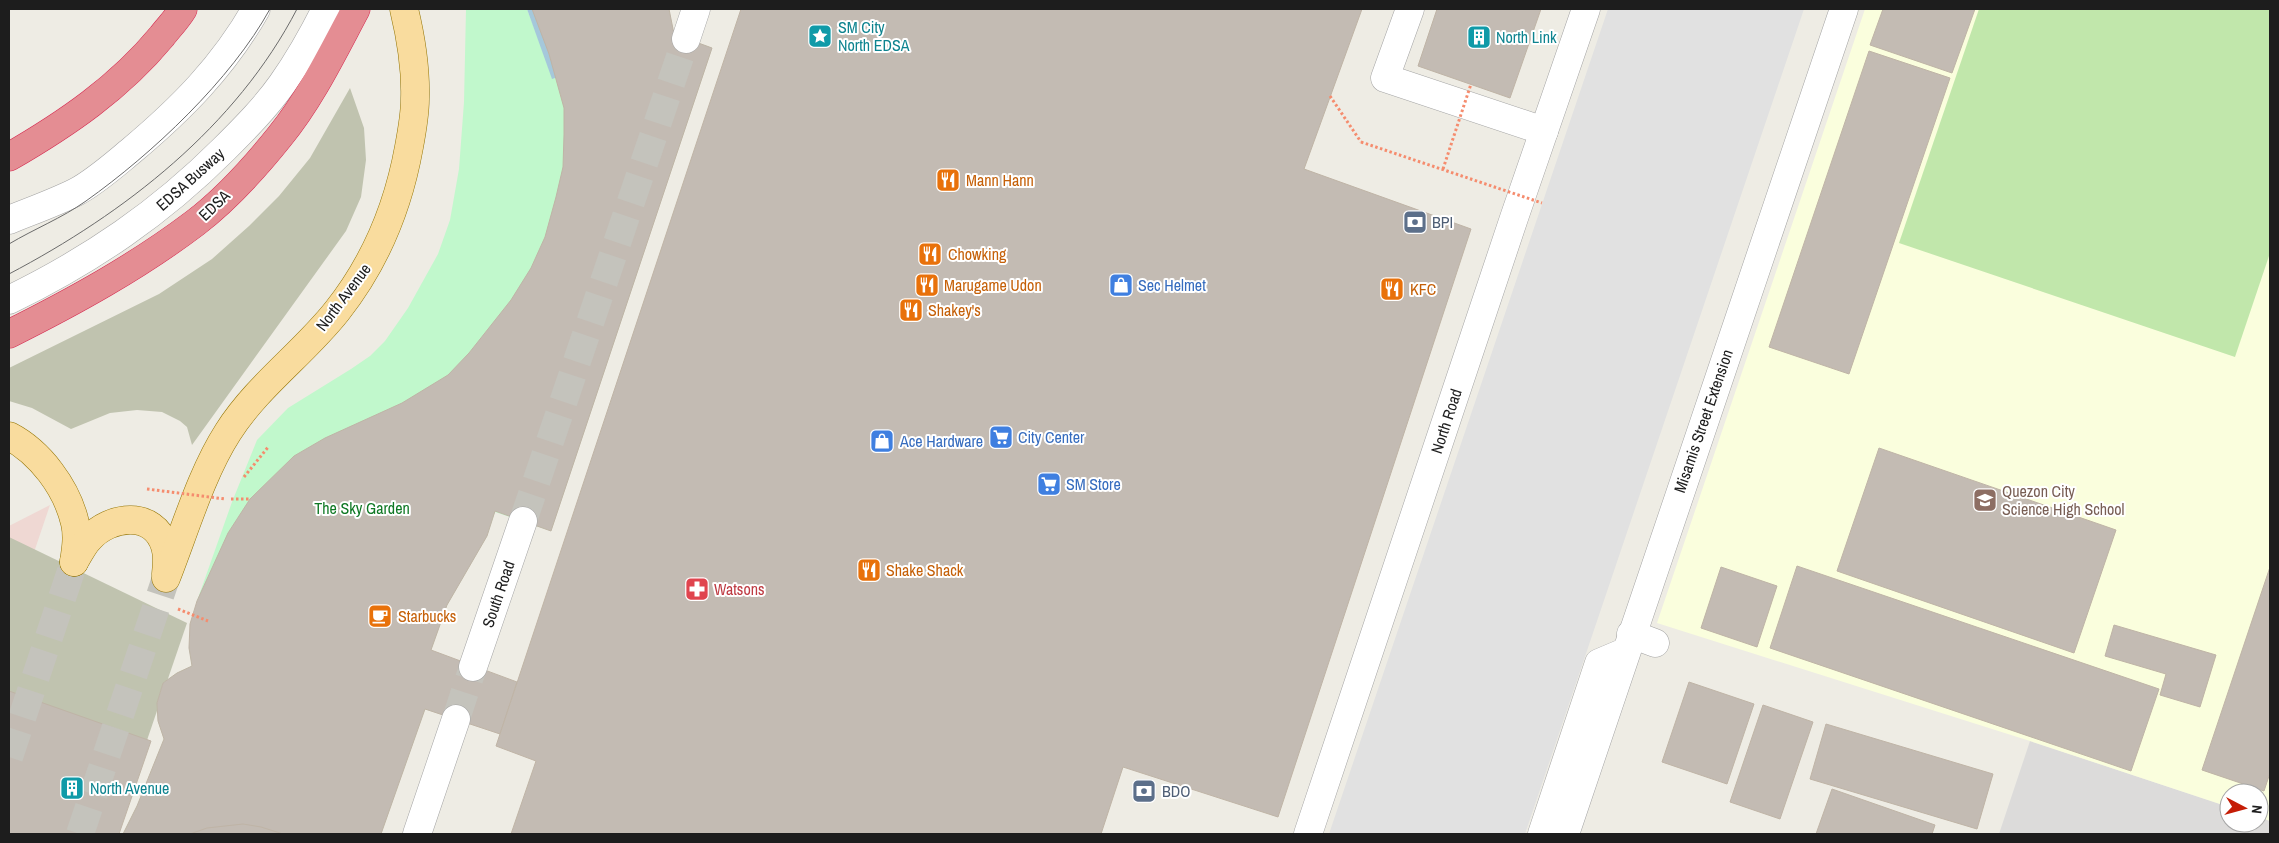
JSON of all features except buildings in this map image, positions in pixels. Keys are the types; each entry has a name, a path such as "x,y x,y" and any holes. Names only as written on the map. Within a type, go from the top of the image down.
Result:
{"highway":[{"path":"9,157 48,135 119,82 147,54 183,9"},
{"name":"EDSA","path":"9,334 108,282 196,222 218,202 251,169 285,129 305,100 356,9"}],"main road":[{"name":"North Avenue","path":"9,436 44,464 62,490 75,522 74,562 89,538 99,530 117,520 133,519 149,525 161,538 166,554 166,578 204,480 227,433 250,401 336,311 373,257 386,228 405,169 415,100 414,65 404,9"}],"street":[{"path":"9,220 77,191 116,163 174,114 211,74 233,46 256,9"},
{"name":"EDSA Busway","path":"9,300 49,281 113,242 195,178 255,118 282,84 307,45 326,9"},
{"path":"686,39 696,9"},
{"path":"1410,9 1386,78 1544,131"},
{"name":"North Road","path":"1308,834 1586,9"},
{"name":"Misamis Street Extension","path":"1565,834 1637,643 1731,373 1844,9"},
{"name":"South Road","path":"473,667 523,521"},
{"path":"1542,834 1599,663 1637,643"},
{"path":"417,834 456,719"}],"path":[{"path":"1443,169 1471,84"},
{"path":"1330,96 1361,142 1542,202"},
{"path":"238,484 269,446"},
{"path":"147,489 225,499 250,499"},
{"path":"225,499 231,492"},
{"path":"175,608 208,621"}],"shaded area":[{"path":"1608,9 1804,9 1525,834 1329,834"},
{"name":"Quezon City Science High School","path":"1865,9 2270,9 2270,821 2269,783 2219,783 2219,804 2030,741 1657,623"},
{"path":"350,88 364,128 366,160 361,197 346,231 192,445 187,427 180,421 162,412 137,410 110,413 71,429 32,408 9,401 9,368 159,294 212,259 249,226 279,196 310,158"},
{"path":"50,505 9,626 9,526"},
{"path":"9,537 187,623 115,834 9,834"},
{"path":"2030,741 2219,804 2219,833 2269,833 2270,821 2270,834 1999,834"}],"green space":[{"name":"The Sky Garden","path":"466,9 527,9 539,40 571,24 565,9 669,9 674,34 712,48 551,531 495,512 487,536 447,605 431,650 456,719 425,709 381,834 123,834 137,806 164,739 158,721 157,703 163,683 177,673 192,666 189,648 197,601 232,502 257,440 288,408 370,356 385,341 408,308 438,254 450,220 459,169 464,102"},
{"path":"1979,9 2270,9 2270,253 2235,357 1899,243"}],"water":[{"path":"527,9 565,9 581,69 552,79"}],"tunnel":[{"path":"523,521 686,39"},
{"path":"9,757 74,562"},
{"path":"80,834 166,578"},
{"path":"456,719 473,667"}],"tram line":[{"path":"9,244 86,201 163,138 212,89 254,36 270,9"},
{"path":"9,274 52,250 94,223 174,163 210,129 243,92 272,52 297,9"}],"place":[{"name":"SM City North EDSA","path":"820,36"},
{"name":"North Link","path":"1479,37"},
{"name":"Mann Hann","path":"948,180"},
{"name":"BPI","path":"1415,222"},
{"name":"Chowking","path":"930,254"},
{"name":"Marugame Udon","path":"927,285"},
{"name":"Sec Helmet","path":"1121,285"},
{"name":"KFC","path":"1392,289"},
{"name":"Shakey's","path":"911,310"},
{"name":"City Center","path":"1001,437"},
{"name":"Ace Hardware","path":"882,441"},
{"name":"SM Store","path":"1049,484"},
{"name":"Quezon City Science High School","path":"1985,500"},
{"name":"Shake Shack","path":"869,570"},
{"name":"Watsons","path":"697,589"},
{"name":"Starbucks","path":"380,616"},
{"name":"North Avenue","path":"72,788"},
{"name":"BDO","path":"1144,791"}]}
